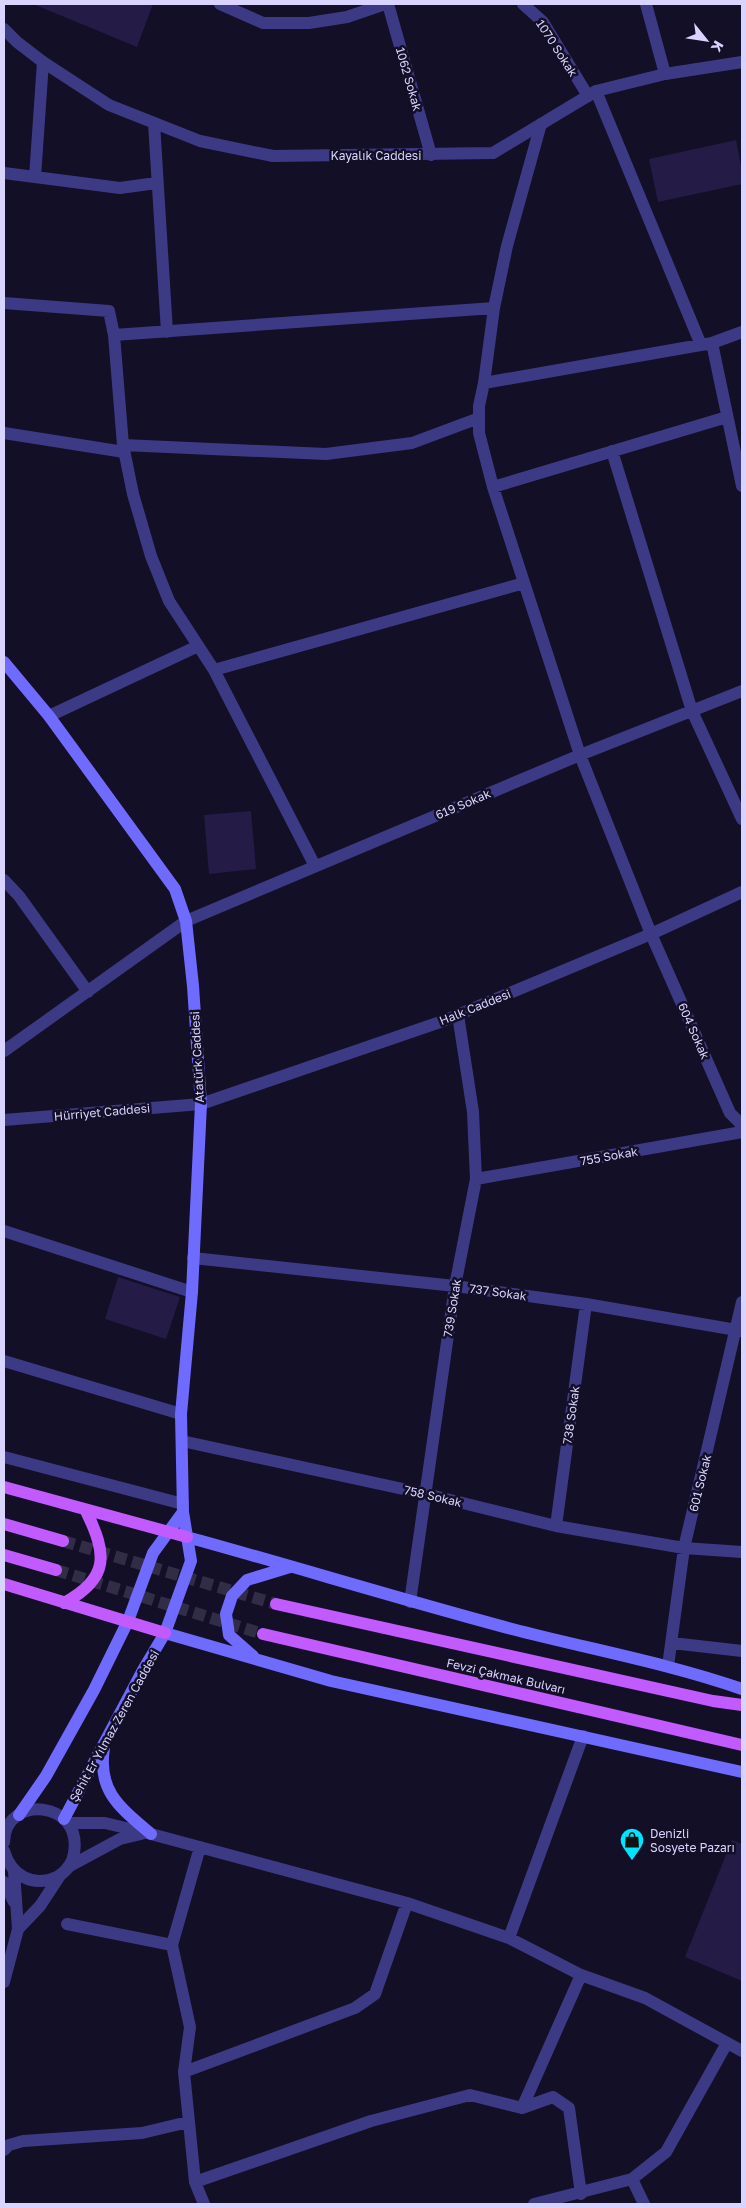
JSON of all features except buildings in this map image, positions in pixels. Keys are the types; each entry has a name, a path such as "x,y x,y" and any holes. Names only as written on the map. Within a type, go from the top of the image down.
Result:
{"main road":[{"name":"Atatürk Caddesi","path":"4,662 49,716 175,889 186,921 193,986 201,1104 192,1292 182,1414 183,1508 187,1537"},
{"path":"4,1488 293,1566 410,1602 548,1638 742,1682"},
{"path":"19,1815 46,1776 94,1690 128,1621 154,1553 183,1508"},
{"path":"64,1603 87,1588 95,1579 100,1568 98,1542 86,1511"},
{"path":"4,1524 63,1541"},
{"name":"Şehit Er Yılmaz Zeren Caddesi","path":"67,1821 105,1740 165,1633 191,1561 187,1537"},
{"path":"4,1555 56,1570"},
{"path":"264,1662 245,1650 229,1635 226,1621 228,1606 232,1596 247,1580 274,1570 293,1566"},
{"path":"4,1584 331,1681 742,1772"},
{"name":"Fevzi Çakmak Bulvarı","path":"276,1604 713,1702 742,1705"},
{"name":"Fevzi Çakmak Bulvarı","path":"263,1634 741,1744"},
{"path":"692,1672 742,1689"},
{"path":"713,1702 742,1711"},
{"path":"105,1740 102,1773 110,1793 124,1811 151,1834"}],"street":[{"path":"220,4 263,22 309,22 346,18 386,4"},
{"name":"1062 Sokak","path":"386,4 431,155"},
{"name":"1070 Sokak","path":"523,4 543,22 592,94 706,344 727,417 742,486"},
{"path":"646,4 665,74"},
{"name":"Kayalık Caddesi","path":"4,29 17,42 43,62 109,105 200,141 273,156 493,153 592,94 665,74 742,62"},
{"name":"Kayalık Caddesi","path":"4,37 17,42"},
{"path":"34,177 43,62"},
{"path":"154,123 166,332"},
{"name":"604 Sokak","path":"541,124 507,246 494,308 479,406 479,433 493,487 580,755 651,934 730,1113 742,1125"},
{"path":"4,173 120,188 156,183"},
{"path":"4,304 108,311 114,335 123,449 151,556 169,601 214,670 314,866"},
{"path":"114,335 494,308"},
{"path":"484,383 706,344 742,332"},
{"path":"493,487 727,417"},
{"path":"4,433 123,449 326,454 412,443 479,418"},
{"path":"612,451 692,711 742,819"},
{"path":"214,670 524,583"},
{"path":"49,716 198,646"},
{"name":"619 Sokak","path":"4,1051 186,921 580,755 742,691"},
{"path":"4,880 19,896 88,992"},
{"name":"Halk Caddesi","path":"201,1104 302,1071 458,1015 651,934 742,892"},
{"name":"739 Sokak","path":"410,1602 455,1286 476,1180 473,1112 458,1015"},
{"name":"Hürriyet Caddesi","path":"4,1120 201,1104"},
{"name":"755 Sokak","path":"476,1180 742,1132"},
{"path":"4,1231 192,1292"},
{"name":"737 Sokak","path":"193,1258 455,1286 586,1304 739,1331"},
{"name":"601 Sokak","path":"668,1666 684,1548 739,1331 742,1302"},
{"name":"738 Sokak","path":"556,1526 586,1304"},
{"path":"4,1361 182,1414"},
{"name":"758 Sokak","path":"182,1441 426,1494 556,1526 684,1548 742,1552"},
{"path":"4,1457 183,1508"},
{"path":"672,1643 742,1651"},
{"path":"509,1938 583,1736"},
{"path":"4,1842 6,1828 19,1815 40,1808 51,1810 67,1821 104,1823 151,1834 407,1904 509,1938 581,1975 645,1998 742,2051"},
{"path":"18,1918 40,1906 74,1856 76,1844 67,1821"},
{"path":"7,1861 24,1878 36,1881 48,1880 120,1839 131,1835 151,1834"},
{"path":"200,1848 172,1946 190,2027 184,2072 195,2182 204,2204"},
{"path":"4,1982 18,1918 7,1861"},
{"path":"4,1882 18,1918"},
{"path":"184,2072 355,2008 374,1994 407,1904"},
{"path":"67,1924 172,1946"},
{"path":"522,2108 581,1975"},
{"path":"534,2204 632,2180 666,2152 727,2043"},
{"path":"195,2182 371,2121 470,2096 522,2108 553,2097 569,2108 581,2194"},
{"path":"4,2150 10,2145 23,2141 142,2133 188,2122"},
{"path":"632,2180 644,2204"}],"tunnel":[{"path":"63,1541 276,1604"},
{"path":"56,1570 263,1634"}],"place":[{"name":"Denizli Sosyete Pazarı","path":"632,1861"}]}
